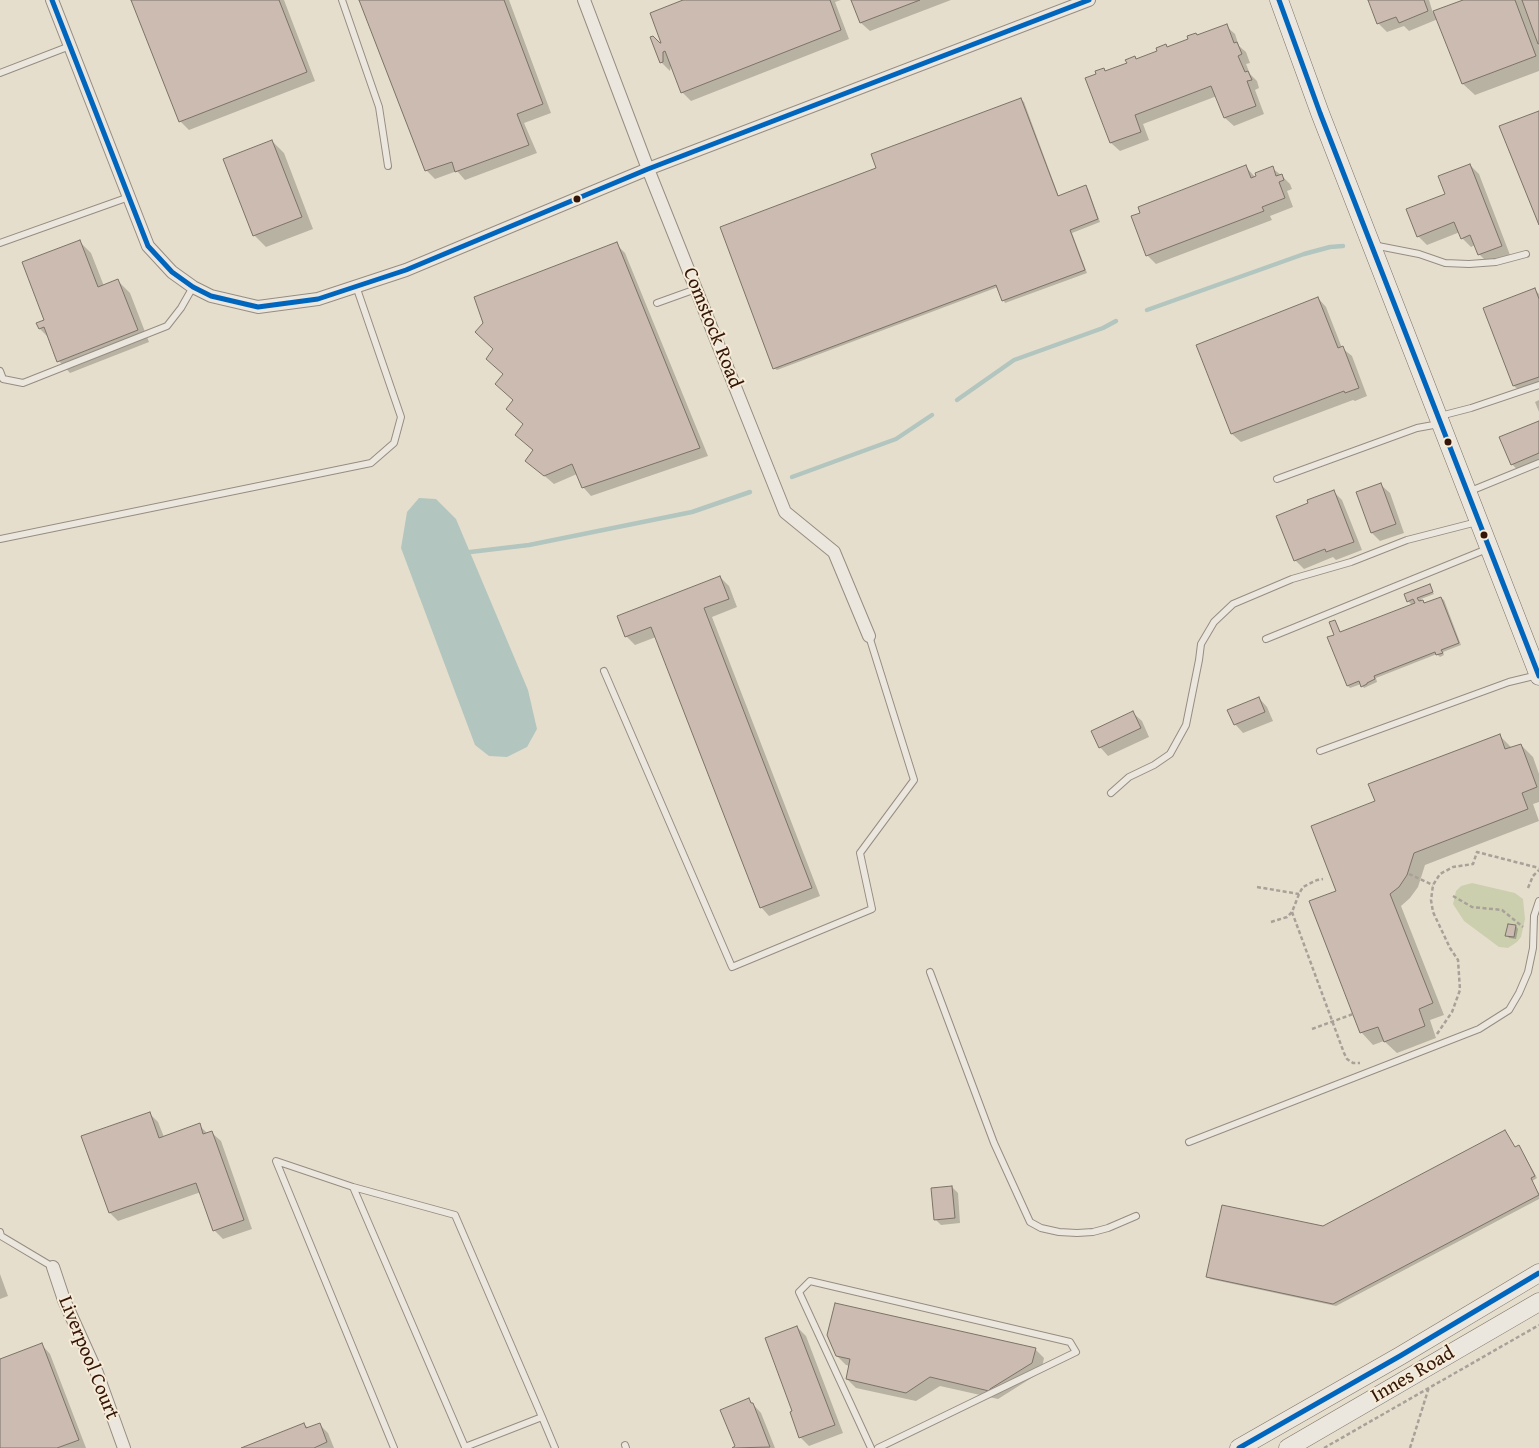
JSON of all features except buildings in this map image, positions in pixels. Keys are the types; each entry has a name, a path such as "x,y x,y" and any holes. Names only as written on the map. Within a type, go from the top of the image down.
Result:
{"street":[{"path":"52,0 148,246 172,272 193,288 210,296 258,307 318,299 406,270 648,168 1086,0"},
{"name":"Comstock Road","path":"584,0 648,168 785,512 834,552 869,636"},
{"path":"1279,0 1371,245 1467,492 1530,645 1539,675"},
{"name":"Liverpool Court","path":"53,1267 64,1300 97,1373 124,1448"},
{"name":"Innes Road","path":"1239,1448 1400,1356 1539,1273"},
{"name":"Innes Road","path":"1288,1448 1539,1302"}],"lane":[{"path":"342,0 379,107 388,166"},
{"path":"0,74 70,46"},
{"path":"0,244 129,197"},
{"path":"1371,245 1419,254 1445,263 1496,262 1526,254"},
{"path":"0,539 371,463 394,443 401,417 356,286"},
{"path":"0,371 3,379 23,383 167,326 193,288"},
{"path":"657,303 696,289"},
{"path":"1277,479 1539,385"},
{"path":"1467,492 1539,463"},
{"path":"1111,793 1129,777 1154,765 1170,754 1186,725 1201,644 1214,622 1233,604 1292,579 1351,562 1407,540 1480,522"},
{"path":"1266,639 1490,548"},
{"path":"604,671 732,967 872,909 860,853 914,780 869,636"},
{"path":"1320,751 1509,682 1539,675"},
{"path":"1190,1142 1479,1029 1509,1010 1519,993 1530,966 1533,948 1534,916 1539,901"},
{"path":"930,972 994,1143 1030,1222 1041,1228 1077,1233 1093,1232 1108,1228 1136,1216"},
{"path":"394,1448 276,1161 353,1187 455,1215 555,1448"},
{"path":"353,1187 464,1447 542,1417"},
{"path":"0,1232 1,1236 53,1267"},
{"path":"871,1448 799,1292 810,1281 1070,1342 1076,1352 878,1448"}],"path":[{"path":"1431,1038 1436,1035 1452,1012 1460,990 1458,960 1450,948 1433,912 1431,900 1433,885 1440,874 1453,867 1473,864 1477,852 1539,869 1533,876 1528,888"},
{"path":"1409,874 1433,885"},
{"path":"1271,922 1287,917 1292,912 1303,887 1323,879"},
{"path":"1257,887 1299,894"},
{"path":"1453,896 1472,907 1502,910 1524,928"},
{"path":"1292,912 1347,1059 1353,1063 1360,1063"},
{"path":"1312,1029 1353,1014"},
{"path":"1324,1448 1539,1325"},
{"path":"1410,1448 1429,1388"}],"green space":[{"path":"1472,883 1515,893 1523,899 1525,919 1521,937 1508,948 1499,947 1464,921 1453,904 1456,891 1461,886"}],"water":[{"path":"419,498 436,499 456,519 528,690 537,729 527,747 507,757 489,756 475,745 401,548 407,512"}],"waterway":[{"path":"1147,310 1304,254 1330,247 1343,246"},
{"path":"957,400 1014,360 1103,328 1116,321"},
{"path":"792,477 896,439 932,415"},
{"path":"470,552 529,545 692,512 750,492"}],"transit line":[{"path":"52,0 148,246 172,272 193,287 211,296 258,307 318,299 406,270 648,169 1089,0"},
{"path":"1279,0 1320,113 1539,676"},
{"path":"1239,1448 1400,1356 1539,1273"}]}
